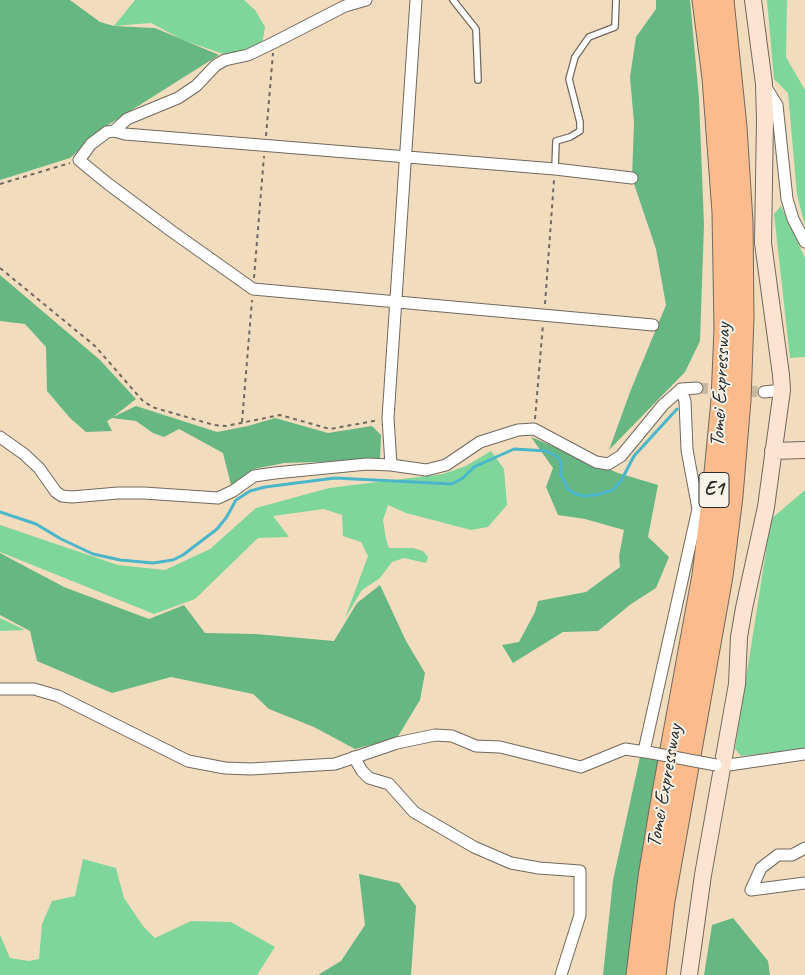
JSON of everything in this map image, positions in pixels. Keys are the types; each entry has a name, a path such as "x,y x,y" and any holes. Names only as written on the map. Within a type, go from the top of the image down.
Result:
{"highway":[{"name":"Tomei Expressway","path":"637,975 649,877 703,575 714,492 722,400 725,330 723,212 713,78 703,0"},
{"name":"Tomei Expressway","path":"655,975 664,901 722,576 732,496 740,400 743,318 742,222 736,127 723,0"}],"street":[{"path":"114,131 128,119 178,98 196,86 216,65 273,44 345,6 366,0"},
{"path":"391,464 388,418 407,157 416,0"},
{"path":"689,975 719,766 737,684 739,637 742,618 766,507 782,390 763,243 764,84 753,0"},
{"path":"764,84 776,105 787,199 793,219 805,242"},
{"path":"632,178 555,169 265,146 126,134 114,131 108,132 91,144 79,160 170,230 253,289 653,325"},
{"path":"0,437 39,468 56,492 72,497 144,493 218,498 233,492 254,476 322,468 391,464 426,470 446,465 480,442 518,430 534,429 596,462 608,464 621,456 663,405 681,389 697,388"},
{"path":"648,752 698,509 688,450 686,401 681,389"},
{"path":"764,392 782,390"},
{"path":"773,451 805,450"},
{"path":"0,689 34,688 58,696 188,760 225,768 251,769 335,764 397,743 435,735 452,736 476,746 500,747 582,767 625,749 719,766 791,758 803,751"},
{"path":"354,757 362,771 369,778 389,784 414,812 474,847 511,863 539,868 580,871 580,915 561,975"},
{"path":"805,848 792,854 778,856 761,868 751,890 805,883"}],"lane":[{"path":"453,0 476,29 478,80"},
{"path":"555,169 556,141 570,137 580,131 580,122 569,79 575,57 589,37 615,27 616,0"}],"path":[{"path":"242,422 273,44"},
{"path":"0,184 79,160"},
{"path":"534,429 555,169"},
{"path":"0,268 95,346 142,400 152,407 214,425 226,426 280,416 330,429 388,418"}],"green space":[{"path":"0,0 70,0 100,22 114,26 155,28 219,55 100,130 70,158 0,180"},
{"path":"135,0 244,0 255,10 265,27 262,44 226,55 183,40 151,23 114,26"},
{"path":"656,0 690,0 699,98 704,225 700,341 685,372 609,450 630,392 666,305 656,249 632,178 634,123 630,77 636,37 656,9"},
{"path":"767,0 787,0 786,57 805,90 805,226 797,195 788,93 774,79"},
{"path":"781,206 805,258 805,357 790,358 774,214"},
{"path":"0,275 100,360 136,399 113,417 136,406 217,432 275,418 328,433 372,426 381,435 380,460 284,463 254,469 231,485 223,453 179,429 164,437 153,433 136,421 112,418 107,421 112,431 86,432 70,418 47,391 46,347 25,324 0,321"},
{"path":"531,437 618,473 658,485 648,537 669,557 656,588 631,604 598,631 563,632 513,663 502,645 519,642 535,612 538,601 586,592 620,567 619,556 624,530 585,519 558,515 546,487 553,468"},
{"path":"491,451 504,469 507,505 488,527 471,530 406,513 388,505 383,520 389,548 413,548 423,551 428,557 426,563 404,558 392,562 380,578 362,590 345,618 368,556 361,542 343,536 342,515 324,509 273,516 289,537 258,538 195,599 154,614 0,552 0,525 118,565 165,570 210,549 256,508 329,488 443,474 466,466"},
{"path":"805,490 805,749 741,756 735,749 771,519"},
{"path":"0,553 64,587 149,619 184,605 205,633 256,634 334,641 357,603 380,585 406,641 425,673 420,700 397,738 355,749 314,727 269,709 253,694 171,677 112,693 37,661 30,631 0,615"},
{"path":"0,618 25,630 0,631"},
{"path":"640,757 658,758 631,975 603,975 613,880"},
{"path":"83,859 116,868 124,898 143,926 155,938 191,921 231,922 275,947 257,975 0,975 0,935 10,958 29,961 39,959 42,924 52,901 75,896"},
{"path":"359,874 399,883 416,906 411,975 318,975 341,961 365,925"},
{"path":"733,918 768,961 770,975 704,975 712,925"}],"waterway":[{"path":"0,512 36,524 61,539 93,554 120,560 153,563 173,560 183,555 217,529 236,500 250,491 265,487 335,478 452,484 463,478 474,467 514,449 547,451 559,458 561,475 568,489 575,494 586,496 600,494 613,490 621,481 634,456 677,409"}],"tunnel":[{"path":"697,388 764,392"}]}
